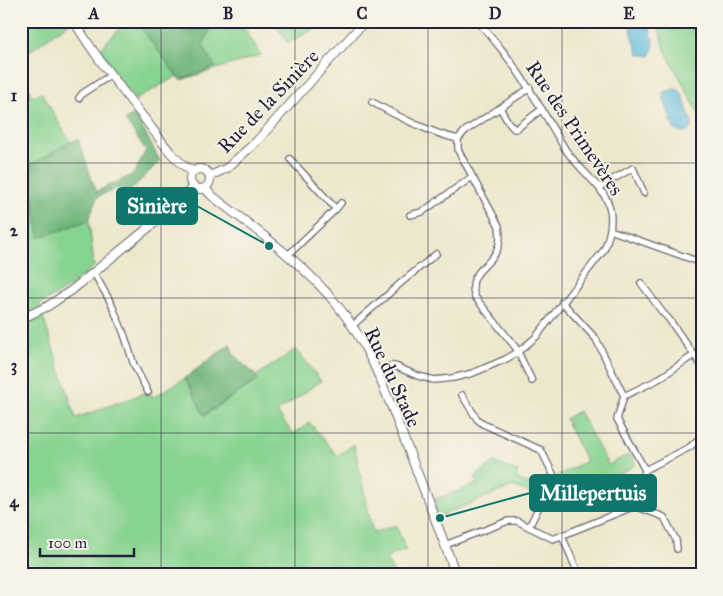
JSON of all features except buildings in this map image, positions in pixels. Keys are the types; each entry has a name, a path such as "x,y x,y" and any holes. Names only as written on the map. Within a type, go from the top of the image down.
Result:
{"street":[{"path":"74,21 111,75 170,152 186,168 193,172"},
{"name":"Rue de la Sinière","path":"210,176 227,168 253,145 365,21"},
{"name":"Rue des Primevères","path":"377,371 395,366 418,376 434,380 453,378 494,365 518,352 536,337 604,250 608,238 612,216 608,201 568,153 530,88 488,32 477,21"},
{"path":"79,98 83,93 111,75"},
{"path":"530,88 465,131 458,139 458,150 499,226 500,240 497,251 475,276 472,289 518,352 532,380"},
{"path":"372,102 399,117 444,136 458,139"},
{"path":"500,108 514,129 542,109"},
{"path":"290,159 336,209"},
{"path":"598,187 633,168 644,193"},
{"path":"199,169 208,172 210,176 210,184 206,188 199,190 191,184 190,178 193,172 199,169"},
{"path":"410,215 422,212 472,177"},
{"path":"21,319 48,306 72,290 180,201 193,187"},
{"name":"Rue du Stade","path":"206,188 311,276 338,306 352,326 377,371 456,575"},
{"path":"287,256 341,203"},
{"path":"610,230 694,260"},
{"path":"352,326 436,254"},
{"path":"94,273 111,303 134,365 148,392"},
{"path":"641,283 702,366"},
{"path":"562,302 596,339 624,396 617,419 645,470 635,506"},
{"path":"624,396 657,380 694,355"},
{"path":"462,395 477,419 483,424 541,450 554,476 529,527"},
{"path":"645,470 690,447 702,436"},
{"path":"445,545 508,521 517,522 553,539 635,506 664,518 676,540 677,549"},
{"path":"562,536 578,575"}],"green space":[{"path":"21,21 68,21 69,23 23,56 31,96 42,93 70,142 30,166 39,237 89,220 94,266 66,289 39,305 76,418 150,391 153,398 185,378 205,415 258,380 256,376 296,349 321,381 277,412 293,434 310,423 338,456 354,444 373,533 396,525 406,550 386,558 395,575 21,575"},
{"path":"124,21 240,21 261,55 181,80 177,76 135,100 98,51 125,23"},
{"path":"136,21 202,21 209,31 203,45 215,67 180,80"},
{"path":"273,21 330,21 288,43"},
{"path":"657,21 702,21 702,117 665,50"},
{"path":"135,114 160,161 126,195 118,188 97,197 89,220 39,238 30,166 78,139 97,194 97,191 134,174 146,150 125,120"},
{"path":"230,344 234,355 258,380 204,415 185,378"},
{"path":"579,411 608,465 630,454 636,465 613,477 627,505 612,510 599,484 557,501 550,498 553,493 549,491 557,476 586,461 565,419"},
{"path":"494,462 518,472 516,478 537,489 534,495 513,486 438,517 433,500 477,484 475,477"}],"water":[{"path":"634,21 648,21 654,46 650,56 638,54 630,26"},
{"path":"677,88 681,92 692,122 691,128 686,132 674,129 664,99 663,93"}],"place":[{"name":"Sinière","path":"269,246"},
{"name":"Millepertuis","path":"440,518"}]}
